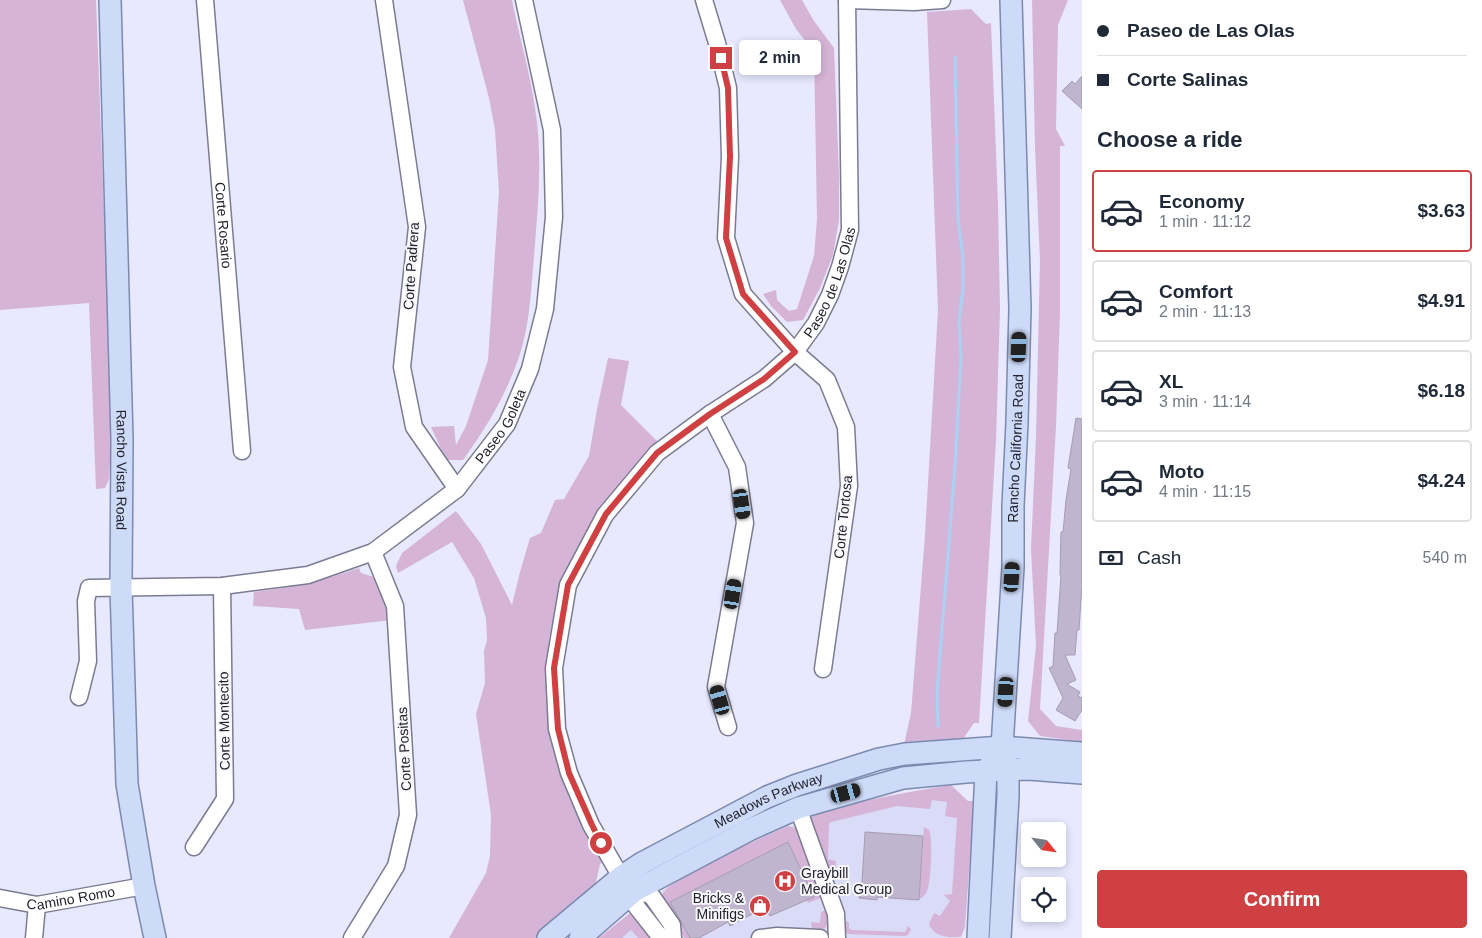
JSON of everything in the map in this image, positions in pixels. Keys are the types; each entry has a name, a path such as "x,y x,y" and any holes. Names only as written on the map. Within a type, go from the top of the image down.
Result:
{"main road":[{"name":"Rancho Vista Road","path":"110,0 122,439 121,588 127,784 144,886 156,938"},
{"name":"Rancho California Road","path":"1000,938 1008,770 1002,747 1013,567 1012,506 1017,422 1020,309 1011,0"},
{"name":"Rancho California Road","path":"978,938 986,772 1002,747"},
{"name":"Meadows Parkway","path":"580,938 627,884 642,863 767,797 797,785 879,759 905,754 1002,747 1082,753"},
{"name":"Meadows Parkway","path":"548,938 627,884 798,808 903,778 1008,770 1082,773"}],"street":[{"name":"Corte Rosario","path":"205,0 242,451"},
{"name":"Corte Padrera","path":"384,0 417,227 402,368 414,427 457,489"},
{"name":"Paseo Goleta","path":"79,697 88,661 86,600 89,588 222,586 308,575 373,552 457,489 507,424 530,369 545,309 554,217 552,130 524,0"},
{"name":"Corte Tortosa","path":"704,0 728,88 730,157 726,238 743,294 795,352 827,380 846,427 849,486 823,669"},
{"name":"Paseo de Las Olas","path":"663,938 636,906 627,884 592,825 569,773 558,729 554,668 568,585 606,514 657,453 710,414 764,379 795,352 816,323 830,295 850,230 847,0"},
{"path":"847,0 914,2 942,0"},
{"path":"710,414 737,467 745,523 716,687 728,727"},
{"name":"Corte Positas","path":"352,938 396,866 408,815 395,606 373,552"},
{"name":"Corte Montecito","path":"194,847 225,800 222,586"},
{"path":"798,808 836,914 837,938"},
{"path":"627,884 651,895 672,925 673,938"},
{"name":"Camino Romo","path":"0,898 37,905 144,886"},
{"path":"34,938 37,905"},
{"path":"760,938 777,936 820,938"}],"shaded area":[{"path":"0,0 96,0 112,424 109,479 105,488 96,489 89,303 0,310"},
{"path":"463,0 512,0 535,108 539,145 539,182 530,307 523,345 502,398 471,448 463,460 448,460 431,427 454,426 456,445 466,426 488,360 499,192 495,130 489,98"},
{"path":"780,0 802,0 814,21 834,48 839,174 839,220 833,255 820,288 803,320 787,322 771,306 763,294 776,290 777,300 789,311 797,309 814,256 817,219 814,52 796,29"},
{"path":"1032,0 1068,0 1058,25 1056,129 1065,146 1060,146 1060,312 1056,426 1040,709 1056,726 1082,730 1082,742 1040,736 1028,721 1036,646 1031,549 1036,437 1040,260 1035,147"},
{"path":"971,9 986,24 991,23 1000,309 996,440 979,723 974,723 965,736 964,742 903,749 911,713 925,535 938,310 927,12"},
{"path":"608,358 629,361 621,405 658,442 609,498 583,539 563,584 551,627 548,653 555,746 560,772 576,812 604,861 600,864 596,882 599,886 538,938 449,938 486,873 490,856 491,815 476,714 485,683 486,618 474,578 452,542 398,573 396,566 402,553 456,511 481,544 512,605 530,538 541,533 555,500 564,499 589,456"},
{"path":"359,568 361,573 374,577 378,576 391,620 305,630 299,609 253,606 254,592 307,583"},
{"path":"951,785 959,806 950,938 599,938 645,902 693,871 765,835 837,809 896,795"},
{"path":"951,785 968,801 974,801 965,927 961,937 947,937 938,934 934,932 929,924 934,913 940,916 950,901 944,895 952,894 957,818 945,816 947,802 932,800 930,809 897,806 831,822 829,824 828,859 836,861 836,873 833,875 830,873 810,817 862,802"},
{"path":"788,826 798,829 823,897 808,903 788,843 690,938 684,938 661,896 668,887 715,859"},
{"path":"924,827 929,830 930,834 930,870 925,895 919,900"},
{"path":"828,909 827,926 822,930 812,929 811,922 820,923 821,912"},
{"path":"630,913 636,915 655,938 638,938 631,930 622,938 599,938"},
{"path":"847,921 849,928 852,930 905,932 908,926 911,929 908,935 905,936 848,934 844,931 844,923"}],"building":[{"path":"1082,76 1082,109 1062,91 1072,81 1075,84"},
{"path":"1076,418 1082,419 1082,584 1079,630 1077,630 1075,655 1065,655 1076,680 1067,684 1080,692 1078,696 1082,698 1082,710 1075,721 1056,710 1063,698 1049,668 1053,666 1055,633 1057,633 1061,575 1061,532 1063,532 1071,469 1068,468"},
{"path":"865,832 923,836 919,900 877,897 877,900 859,898 860,883 862,883"},
{"path":"788,842 814,897 770,916 765,907 730,926 728,922 699,938 690,938 670,902"}],"waterway":[{"path":"938,726 937,693 955,466 961,358 959,321 963,289 963,258 958,219 955,57"}],"place":[{"name":"Graybill Medical Group","path":"785,881"},
{"name":"Bricks & Minifigs","path":"760,906"}],"route":[{"path":"601,843 569,773 558,729 554,668 568,585 606,514 657,453 710,414 764,379 795,352 743,294 726,238 730,157 728,88 721,58"}]}
